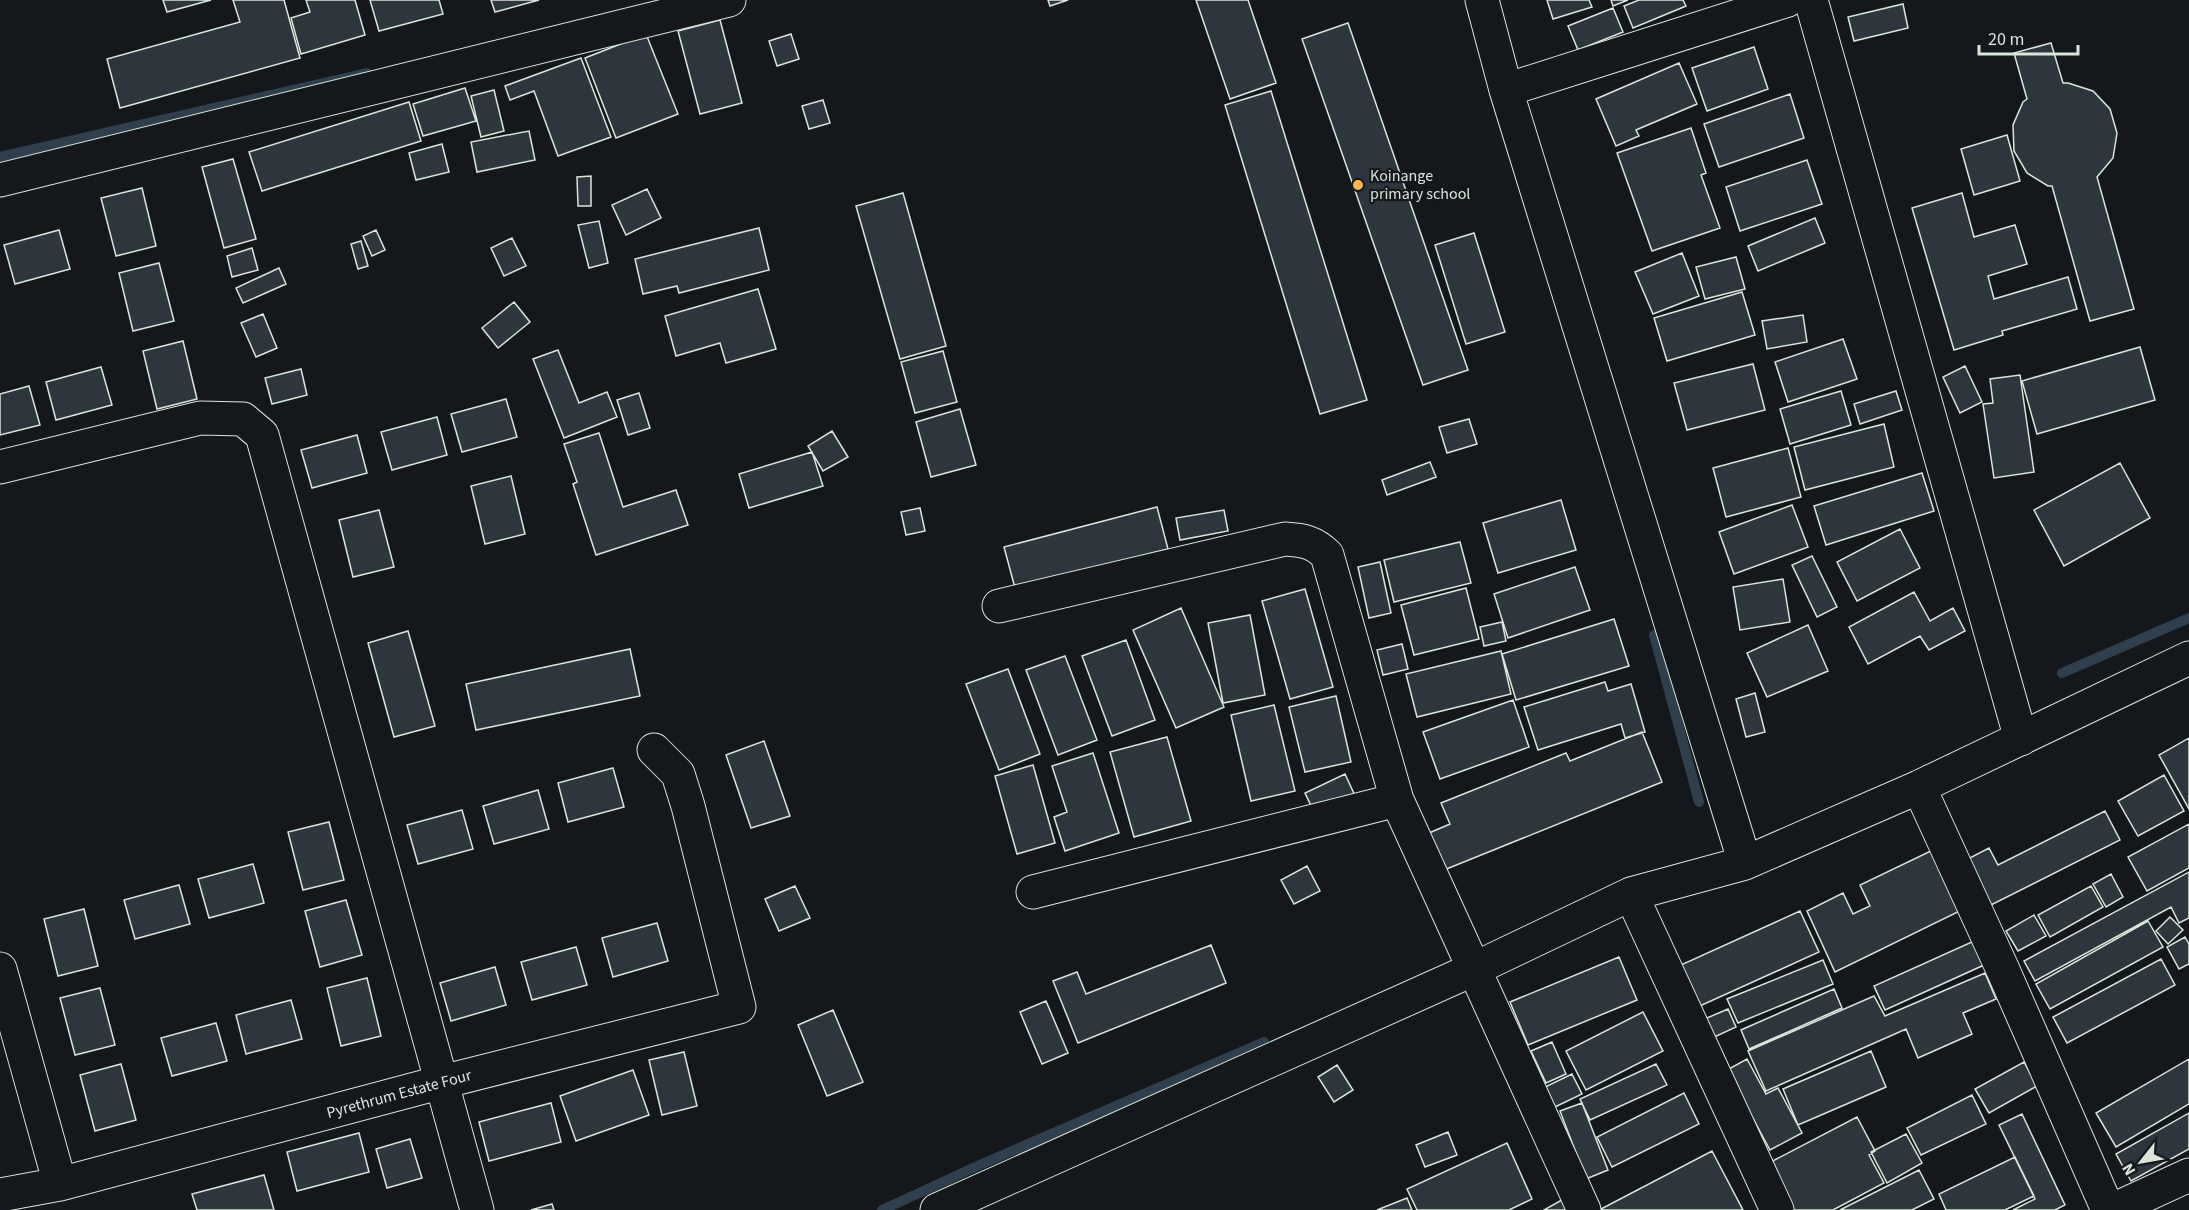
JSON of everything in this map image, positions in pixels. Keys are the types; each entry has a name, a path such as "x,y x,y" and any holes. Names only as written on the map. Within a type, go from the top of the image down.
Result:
{"street":[{"path":"0,180 729,0"},
{"path":"1482,0 1506,90 1745,863"},
{"path":"1506,90 1788,0"},
{"path":"1811,0 2021,739"},
{"path":"0,467 200,418 243,419 262,435 477,1210"},
{"path":"999,606 1285,539 1302,540 1317,546 1327,555 1397,800 1584,1210"},
{"path":"937,1210 1474,969 1631,894 1745,863 1919,787 2189,658"},
{"name":"Pyrethrum Estate Four","path":"0,1195 60,1185 442,1082 739,1007 678,774 654,750"},
{"path":"1919,787 2110,1210 2189,1176"},
{"path":"1033,892 1397,800"},
{"path":"1631,894 1777,1210"},
{"path":"0,969 60,1185"}],"building":[{"path":"163,0 211,0 167,12"},
{"path":"233,0 284,0 300,58 120,108 107,59 240,22"},
{"path":"306,0 355,0 365,35 301,54 291,18 310,12"},
{"path":"370,0 439,0 443,14 379,31"},
{"path":"491,0 539,0 495,12"},
{"path":"1048,0 1068,0 1050,6"},
{"path":"1196,0 1248,0 1276,83 1230,99"},
{"path":"1547,0 1589,0 1592,7 1553,19"},
{"path":"1611,0 1628,0 1613,6"},
{"path":"1639,0 1683,0 1686,6 1633,28 1624,6"},
{"path":"1903,4 1908,28 1854,41 1848,17"},
{"path":"1613,8 1623,32 1578,50 1568,26"},
{"path":"720,20 742,103 700,114 678,31"},
{"path":"1348,23 1468,370 1423,385 1302,39"},
{"path":"646,34 678,114 616,138 585,58"},
{"path":"791,34 799,59 777,66 769,41"},
{"path":"2051,43 2063,83 2093,91 2110,109 2117,133 2113,158 2097,177 2134,309 2090,321 2052,186 2048,186 2027,173 2014,151 2013,125 2023,102 2027,99 2014,53"},
{"path":"1754,47 1768,89 1707,111 1692,68"},
{"path":"581,58 611,137 558,156 534,91 510,100 505,86"},
{"path":"1679,63 1697,104 1636,130 1639,136 1616,146 1596,99"},
{"path":"465,88 476,121 423,136 413,104"},
{"path":"494,90 504,131 481,137 471,96"},
{"path":"1271,91 1367,400 1320,414 1225,105"},
{"path":"1790,94 1804,138 1719,167 1704,124"},
{"path":"823,100 830,123 809,129 802,106"},
{"path":"409,102 421,141 262,191 249,152"},
{"path":"1691,128 1706,173 1701,175 1720,228 1652,251 1617,153"},
{"path":"529,131 535,160 477,172 471,142"},
{"path":"2007,135 2020,181 1974,195 1961,149"},
{"path":"442,144 449,172 416,180 409,153"},
{"path":"233,159 256,239 224,248 202,167"},
{"path":"1807,160 1822,204 1740,231 1726,187"},
{"path":"591,176 591,206 578,206 577,177"},
{"path":"142,188 156,246 116,256 101,198"},
{"path":"647,189 661,218 626,235 612,205"},
{"path":"903,193 946,346 900,359 856,206"},
{"path":"1962,193 1974,237 2015,225 2027,264 1988,276 1994,299 2068,277 2077,309 2002,331 2003,335 1954,350 1912,208"},
{"path":"1815,218 1825,243 1758,271 1748,246"},
{"path":"599,221 608,263 589,268 578,225"},
{"path":"759,228 769,270 679,293 677,286 643,294 635,259"},
{"path":"59,230 70,269 15,284 4,245"},
{"path":"376,230 385,250 372,256 363,236"},
{"path":"1474,233 1505,332 1466,344 1435,245"},
{"path":"512,238 526,266 504,276 491,248"},
{"path":"361,241 368,266 358,269 351,244"},
{"path":"252,248 258,270 232,277 227,256"},
{"path":"1682,253 1699,296 1653,314 1635,272"},
{"path":"1736,257 1745,289 1705,299 1696,267"},
{"path":"159,263 174,321 133,331 119,273"},
{"path":"279,268 286,284 243,303 236,288"},
{"path":"758,289 776,349 726,363 720,343 676,356 665,316"},
{"path":"1742,292 1755,335 1667,361 1654,318"},
{"path":"514,302 530,322 498,348 482,328"},
{"path":"263,314 277,348 256,357 241,323"},
{"path":"1803,315 1807,342 1767,349 1762,321"},
{"path":"1843,339 1857,379 1788,402 1775,362"},
{"path":"183,341 197,399 157,409 143,351"},
{"path":"2140,347 2155,400 2037,434 2022,381"},
{"path":"558,350 579,403 607,392 617,417 564,438 533,359"},
{"path":"943,351 957,402 915,413 901,362"},
{"path":"1753,364 1765,410 1687,430 1674,383"},
{"path":"1965,366 1982,402 1960,413 1943,377"},
{"path":"101,367 112,405 56,420 46,382"},
{"path":"301,369 307,395 272,404 265,378"},
{"path":"2020,375 2034,472 1994,478 1983,404 1993,403 1990,379"},
{"path":"29,386 40,425 0,435 0,394"},
{"path":"1841,391 1851,425 1790,444 1780,409"},
{"path":"1896,391 1902,410 1860,424 1854,404"},
{"path":"639,393 650,428 628,435 617,400"},
{"path":"506,399 517,437 462,452 451,414"},
{"path":"960,409 976,465 931,477 916,422"},
{"path":"437,417 447,455 392,470 381,432"},
{"path":"1469,419 1477,444 1447,453 1439,427"},
{"path":"1884,424 1894,467 1805,490 1794,447"},
{"path":"832,431 848,457 823,471 808,446"},
{"path":"599,433 623,507 676,490 688,525 596,555 573,484 577,482 564,444"},
{"path":"357,435 367,473 312,488 301,450"},
{"path":"1788,448 1801,497 1726,517 1713,468"},
{"path":"812,452 823,486 749,508 739,474"},
{"path":"1430,462 1436,477 1387,495 1382,480"},
{"path":"2120,463 2150,518 2064,566 2034,510"},
{"path":"1922,473 1934,511 1826,545 1814,506"},
{"path":"511,476 525,534 485,544 471,486"},
{"path":"1561,500 1576,550 1498,573 1483,523"},
{"path":"1792,505 1808,547 1734,574 1719,532"},
{"path":"1157,507 1168,549 1015,588 1004,547"},
{"path":"920,508 925,531 906,535 901,512"},
{"path":"379,510 394,567 353,577 339,520"},
{"path":"1224,510 1228,531 1180,540 1176,518"},
{"path":"1900,529 1920,568 1857,601 1837,562"},
{"path":"1460,542 1471,583 1394,602 1384,560"},
{"path":"1812,556 1837,607 1817,617 1792,565"},
{"path":"1380,562 1391,613 1369,618 1358,567"},
{"path":"1575,567 1590,610 1508,638 1494,594"},
{"path":"1783,579 1790,622 1740,630 1733,587"},
{"path":"1466,588 1479,639 1414,655 1401,605"},
{"path":"1305,589 1333,687 1290,699 1262,601"},
{"path":"1914,592 1930,621 1953,608 1965,631 1929,650 1920,636 1868,664 1849,627"},
{"path":"1181,608 1224,707 1176,728 1133,630"},
{"path":"1250,615 1265,695 1223,703 1208,623"},
{"path":"1614,619 1629,666 1516,700 1502,654"},
{"path":"1502,622 1506,641 1484,646 1480,627"},
{"path":"1808,625 1828,671 1767,697 1747,653"},
{"path":"408,631 435,726 394,737 368,643"},
{"path":"1126,640 1155,720 1112,736 1082,656"},
{"path":"1402,644 1408,669 1383,675 1377,650"},
{"path":"630,649 640,696 476,730 466,684"},
{"path":"1501,651 1511,694 1417,717 1406,674"},
{"path":"1065,656 1097,740 1058,755 1026,670"},
{"path":"1008,669 1040,754 999,770 966,684"},
{"path":"1605,682 1608,691 1631,684 1645,732 1625,738 1621,724 1538,750 1524,707"},
{"path":"1755,693 1765,732 1746,737 1736,699"},
{"path":"1336,696 1351,762 1305,772 1289,707"},
{"path":"1513,700 1529,747 1440,779 1423,732"},
{"path":"1274,705 1295,791 1251,801 1231,715"},
{"path":"1642,732 1662,782 1444,870 1429,833 1450,824 1441,803 1566,753 1570,761"},
{"path":"1167,737 1191,821 1134,837 1110,752"},
{"path":"2189,738 2189,809 2159,755"},
{"path":"764,741 790,816 751,828 726,755"},
{"path":"1093,753 1119,833 1065,851 1054,817 1067,812 1052,766"},
{"path":"1033,765 1055,843 1017,854 995,776"},
{"path":"613,768 624,807 568,822 558,783"},
{"path":"1345,774 1356,798 1316,816 1305,793"},
{"path":"2164,775 2184,811 2138,836 2118,801"},
{"path":"538,790 549,829 494,844 483,806"},
{"path":"462,810 473,849 418,864 407,825"},
{"path":"2105,811 2120,840 1985,908 1962,862 1989,848 1998,865"},
{"path":"329,822 344,880 303,890 288,832"},
{"path":"2189,824 2189,868 2147,891 2128,857"},
{"path":"1937,848 1966,908 1835,972 1807,911 1843,893 1853,914 1870,906 1860,885"},
{"path":"253,864 264,903 209,918 198,879"},
{"path":"1307,866 1320,891 1294,904 1281,880"},
{"path":"2189,872 2189,918 2179,923 2171,907 2035,981 2024,961"},
{"path":"2111,874 2123,897 2106,907 2093,884"},
{"path":"179,885 190,924 135,939 124,900"},
{"path":"795,886 810,918 779,931 765,899"},
{"path":"2091,886 2103,907 2050,937 2038,915"},
{"path":"346,900 362,955 320,967 305,911"},
{"path":"84,909 98,966 58,976 44,919"},
{"path":"1800,911 1819,952 1691,1010 1672,969"},
{"path":"2034,915 2046,936 2018,951 2006,931"},
{"path":"2170,917 2183,930 2168,944 2156,931"},
{"path":"2148,921 2163,947 2050,1009 2036,984"},
{"path":"657,923 668,961 613,977 602,938"},
{"path":"2185,937 2189,944 2189,964 2179,969 2167,947"},
{"path":"1974,941 1984,965 1885,1010 1874,986"},
{"path":"1211,945 1226,983 1078,1043 1053,981 1077,972 1086,994"},
{"path":"576,947 587,985 532,1000 521,962"},
{"path":"1619,957 1637,1000 1528,1045 1510,1002"},
{"path":"2161,959 2175,985 2067,1043 2053,1017"},
{"path":"1823,960 1833,984 1738,1023 1727,999"},
{"path":"495,967 506,1005 451,1021 440,983"},
{"path":"1985,973 1996,999 1963,1013 1972,1034 1918,1058 1906,1029 1766,1091 1748,1051 1874,996 1885,1016"},
{"path":"367,978 381,1036 341,1046 327,988"},
{"path":"100,988 115,1045 75,1055 60,998"},
{"path":"1834,989 1842,1008 1749,1049 1741,1030"},
{"path":"291,1000 302,1039 246,1054 236,1015"},
{"path":"1046,1001 1068,1053 1042,1064 1020,1012"},
{"path":"1728,1009 1736,1027 1708,1040 1700,1021"},
{"path":"833,1010 863,1082 827,1096 798,1025"},
{"path":"1643,1012 1663,1051 1586,1090 1566,1051"},
{"path":"216,1023 227,1061 172,1076 161,1038"},
{"path":"1552,1042 1566,1074 1546,1083 1531,1051"},
{"path":"1871,1051 1886,1087 1798,1125 1783,1089"},
{"path":"684,1052 697,1106 662,1115 649,1060"},
{"path":"1747,1059 1766,1094 1778,1088 1802,1133 1770,1150 1727,1070"},
{"path":"2189,1059 2189,1104 2116,1147 2096,1113"},
{"path":"2024,1062 2037,1086 1989,1113 1975,1089"},
{"path":"121,1064 136,1120 95,1131 80,1075"},
{"path":"1656,1064 1667,1085 1590,1120 1580,1099"},
{"path":"1337,1065 1353,1090 1334,1102 1318,1077"},
{"path":"633,1070 649,1115 576,1141 560,1096"},
{"path":"1572,1074 1582,1094 1555,1107 1545,1087"},
{"path":"1684,1093 1699,1124 1612,1167 1597,1137"},
{"path":"1972,1095 1986,1124 1921,1155 1907,1128"},
{"path":"551,1103 561,1142 489,1161 479,1122"},
{"path":"1582,1103 1608,1170 1586,1179 1560,1111"},
{"path":"2189,1113 2189,1149 2131,1181 2116,1154"},
{"path":"2022,1114 2065,1205 2055,1210 2013,1210 2035,1199 1999,1125"},
{"path":"1857,1117 1875,1151 1869,1155 1884,1183 1833,1210 1791,1210 1767,1164"},
{"path":"1448,1132 1457,1155 1425,1167 1416,1145"},
{"path":"359,1133 369,1172 297,1191 287,1152"},
{"path":"1906,1134 1922,1163 1887,1183 1871,1152"},
{"path":"410,1139 422,1178 387,1188 376,1149"},
{"path":"1507,1143 1532,1199 1509,1210 1417,1210 1407,1189"},
{"path":"1712,1151 1743,1210 1601,1210 1601,1209"},
{"path":"2015,1157 2034,1196 2005,1210 1946,1210 1939,1194"},
{"path":"1919,1170 1934,1199 1912,1210 1840,1210"},
{"path":"264,1175 274,1210 197,1210 192,1194"},
{"path":"1567,1197 1574,1210 1544,1210"},
{"path":"1407,1198 1412,1210 1377,1210"},
{"path":"552,1204 554,1210 531,1210"}],"waterway":[{"path":"0,157 367,73"},
{"path":"2062,673 2189,618"},
{"path":"1654,635 1699,802"},
{"path":"882,1210 982,1164 1264,1042"}],"place":[{"name":"Koinange primary school","path":"1358,185"}]}
